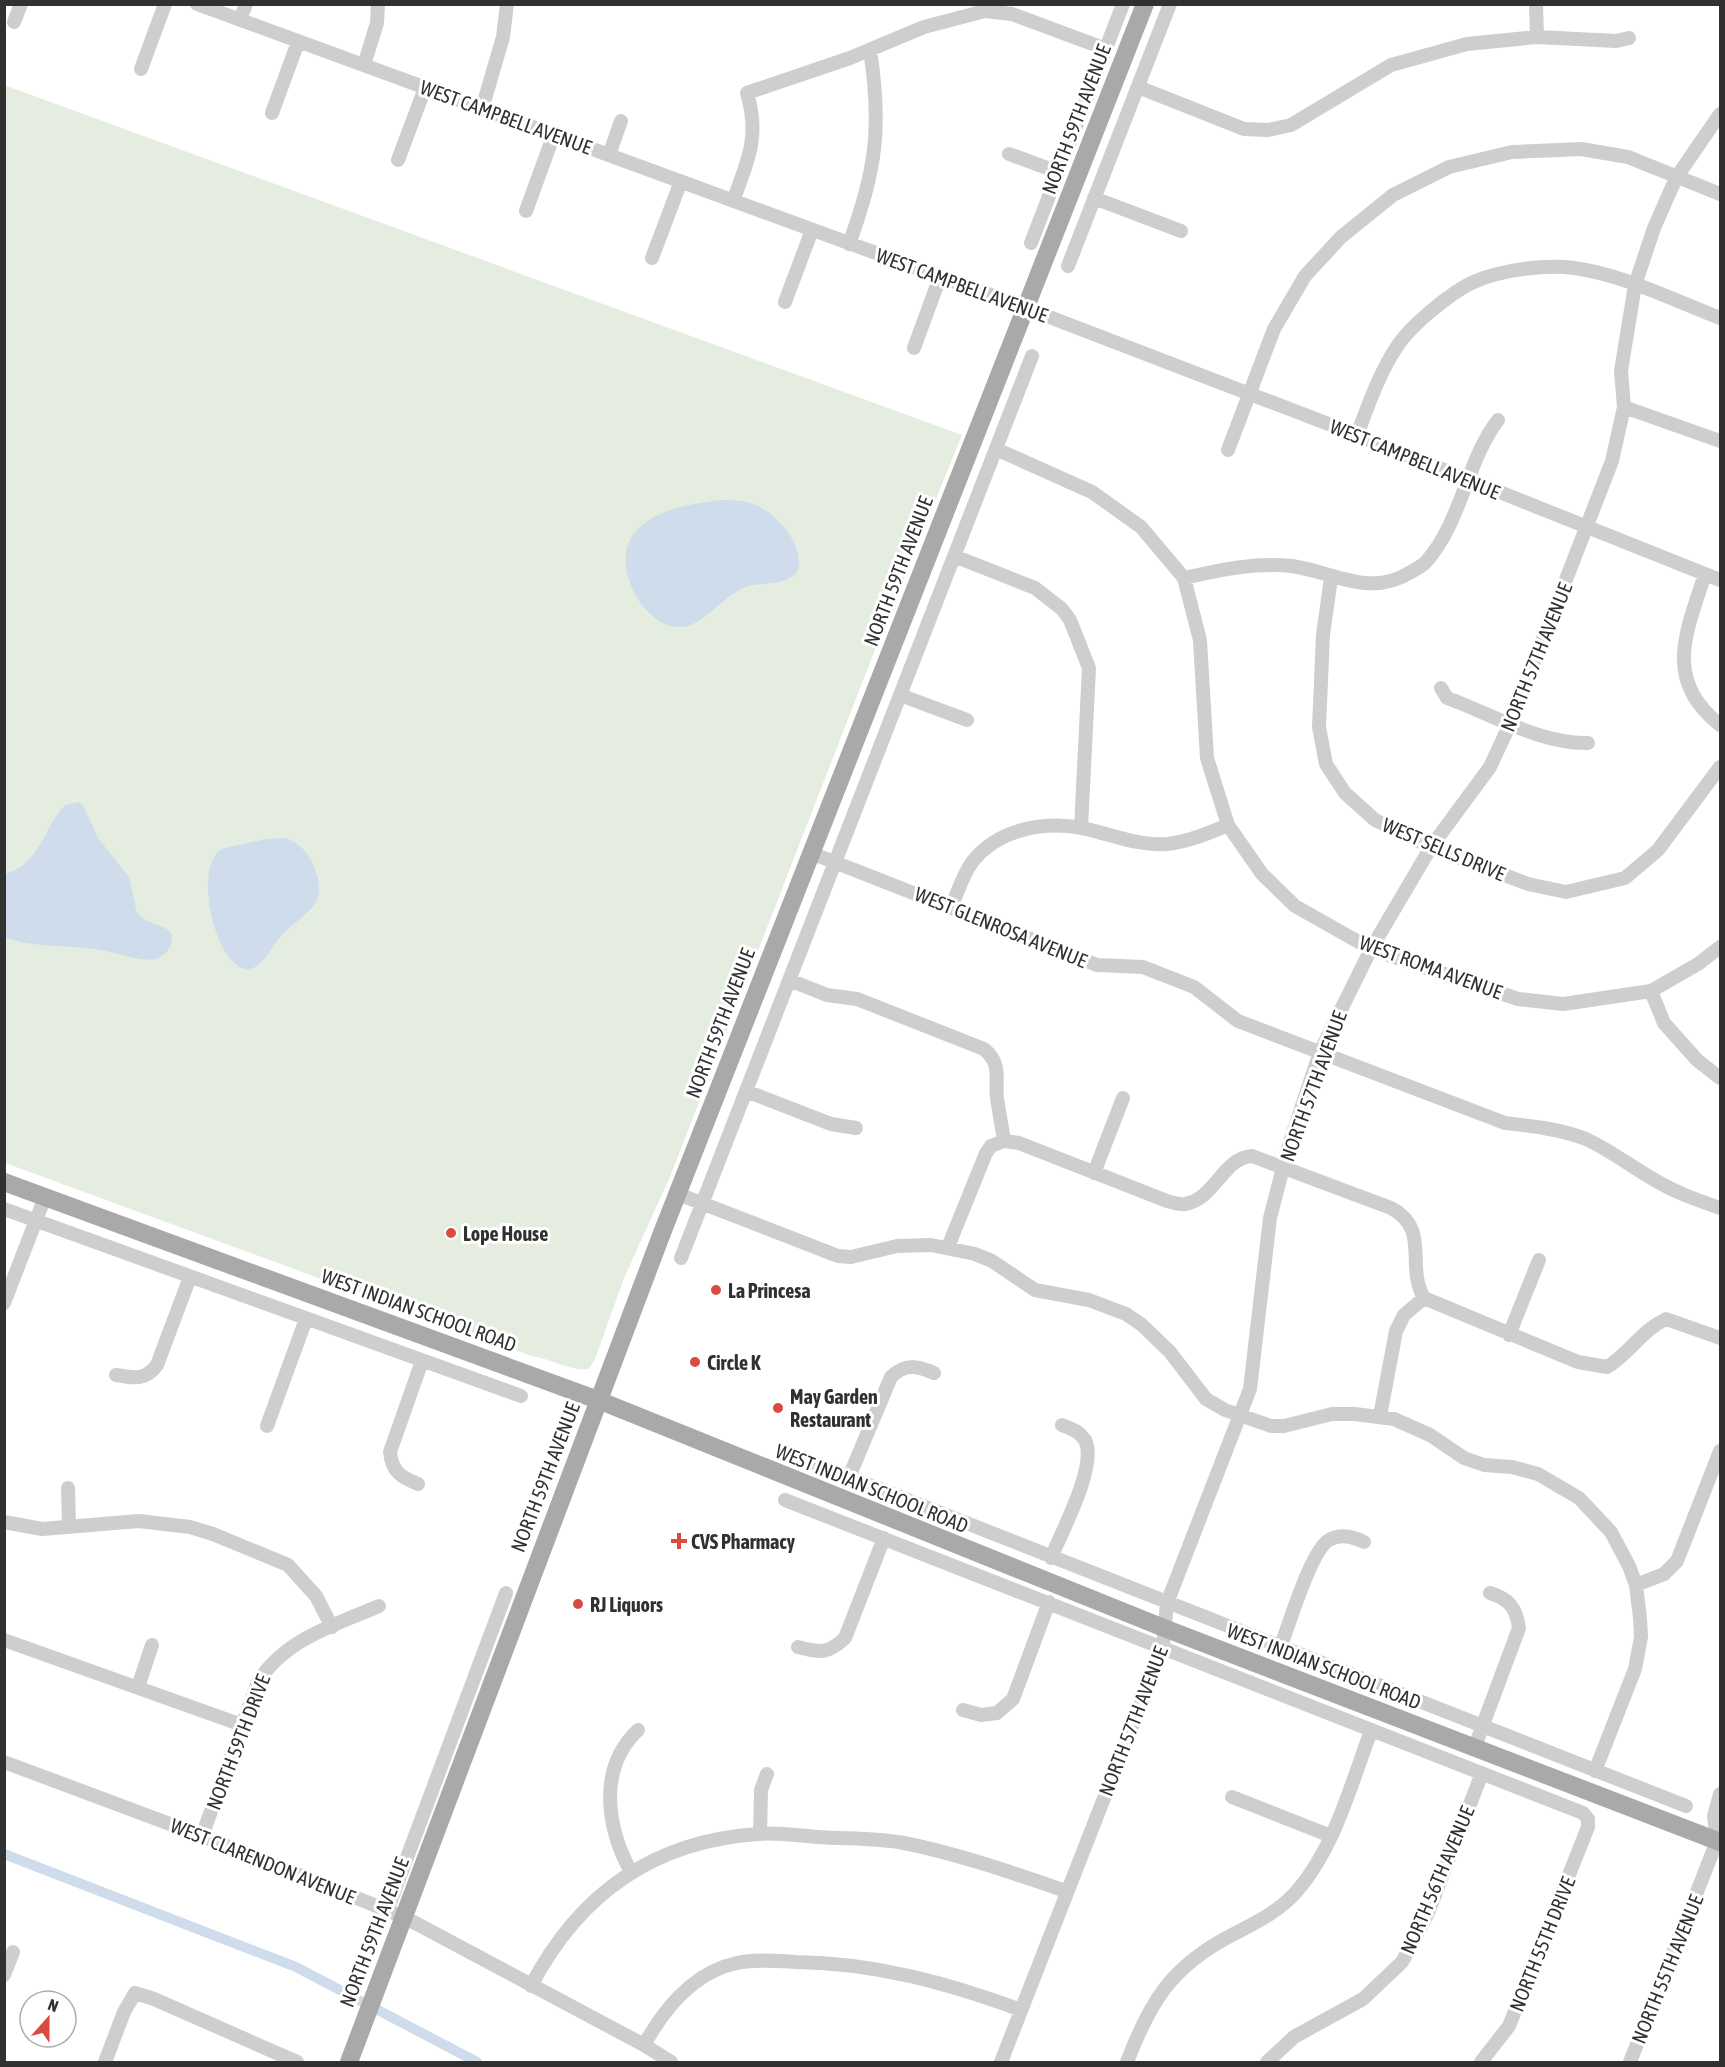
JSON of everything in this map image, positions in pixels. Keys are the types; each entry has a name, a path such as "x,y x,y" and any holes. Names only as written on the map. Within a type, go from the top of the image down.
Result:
{"main road":[{"name":"NORTH 59TH AVENUE","path":"348,2062 380,1980 395,1914 1145,4"},
{"name":"WEST INDIAN SCHOOL ROAD","path":"4,1182 598,1400 1164,1628 1474,1749 1719,1840"}],"street":[{"path":"14,22 21,4"},
{"path":"141,69 165,4"},
{"name":"WEST CAMPBELL AVENUE","path":"197,4 1026,308 1357,435 1720,580"},
{"path":"240,20 246,4"},
{"path":"364,65 377,23 378,4"},
{"name":"NORTH 59TH AVENUE","path":"1031,243 1123,4"},
{"path":"1068,266 1170,4"},
{"path":"1536,4 1537,37"},
{"path":"482,109 503,37 508,5"},
{"path":"733,201 752,141 754,117 747,93 870,50 924,27 985,11 1011,14 1106,49"},
{"path":"1138,87 1244,129 1268,130 1291,125 1391,65 1467,44 1537,37 1616,41 1629,38"},
{"path":"272,113 298,42"},
{"path":"849,244 863,206 875,156 878,110 870,50"},
{"path":"398,160 424,88"},
{"name":"NORTH 57TH AVENUE","path":"1001,2062 1164,1647 1167,1603 1240,1416 1252,1379 1270,1218 1283,1166 1320,1052 1371,949 1431,847 1490,767 1510,724 1612,461 1624,407 1621,371 1635,285 1654,228 1676,178 1720,114"},
{"path":"609,154 621,121"},
{"path":"526,211 554,134"},
{"path":"1228,450 1274,329 1305,276 1341,237 1393,195 1449,167 1512,152 1581,149 1628,157 1720,194"},
{"path":"1009,154 1058,172"},
{"path":"652,258 681,181"},
{"path":"1094,198 1181,231"},
{"path":"785,302 812,230"},
{"path":"1357,435 1373,393 1396,347 1426,314 1475,282 1530,268 1573,268 1635,285 1720,318"},
{"path":"914,348 940,277"},
{"path":"681,1258 1032,356"},
{"path":"1624,407 1720,441"},
{"path":"1184,578 1244,565 1293,567 1331,578 1368,584 1401,578 1425,563 1446,531 1485,438 1498,420"},
{"name":"WEST ROMA AVENUE","path":"996,449 1092,492 1141,527 1184,578 1200,640 1207,758 1228,825 1262,874 1295,906 1371,949 1518,999 1563,1004 1651,991 1698,964 1720,947"},
{"path":"954,556 1035,588 1062,609 1070,620 1089,668 1081,828"},
{"path":"1705,574 1685,636 1684,677 1702,711 1720,725"},
{"name":"WEST SELLS DRIVE","path":"1331,578 1323,635 1319,726 1326,764 1345,793 1374,820 1431,847 1528,884 1566,892 1625,878 1658,850 1720,767"},
{"path":"1441,688 1447,698 1510,724 1571,743 1588,743"},
{"path":"900,695 967,720"},
{"path":"952,906 973,860 1003,837 1037,825 1081,828 1129,842 1167,844 1195,838 1228,825"},
{"name":"WEST GLENROSA AVENUE","path":"811,853 952,906 1097,965 1143,967 1194,987 1238,1021 1505,1123 1547,1128 1583,1138 1615,1154 1664,1185 1720,1208"},
{"path":"789,980 827,995 856,999 984,1049 991,1055 999,1071 997,1093 1004,1141"},
{"path":"1651,991 1664,1023 1697,1060 1720,1078"},
{"path":"746,1091 831,1124 856,1128"},
{"path":"1094,1173 1123,1098"},
{"path":"948,1247 986,1153 991,1146 1004,1141 1019,1143 1167,1201 1185,1205 1201,1198 1233,1163 1245,1156 1264,1158 1403,1214 1415,1235 1415,1275 1424,1298 1509,1335 1578,1362 1607,1368 1620,1359 1653,1325 1666,1319 1720,1338"},
{"path":"678,1194 838,1256 851,1257 897,1246 948,1247 992,1260 1035,1290 1089,1300 1126,1314 1142,1325 1170,1352 1206,1399 1240,1416 1271,1426 1284,1426 1332,1414 1380,1416 1407,1424 1430,1435 1464,1458 1484,1465 1525,1470 1559,1485 1595,1512 1611,1532 1636,1584 1640,1618 1639,1652 1630,1682 1595,1771"},
{"path":"4,1303 45,1197"},
{"path":"4,1209 521,1396"},
{"path":"1509,1335 1539,1260"},
{"path":"116,1375 142,1378 153,1370 190,1277"},
{"path":"1380,1416 1396,1331 1404,1315 1424,1298"},
{"path":"267,1426 306,1319"},
{"path":"418,1484 399,1476 391,1462 390,1452 422,1361"},
{"path":"849,1477 891,1377 897,1371 916,1366 934,1373"},
{"path":"1051,1558 1089,1458 1085,1441 1077,1431 1062,1425"},
{"path":"1636,1584 1664,1574 1677,1561 1720,1451"},
{"name":"WEST INDIAN SCHOOL ROAD","path":"791,1454 1686,1806"},
{"path":"68,1488 69,1527"},
{"name":"WEST INDIAN SCHOOL ROAD","path":"785,1500 1583,1813 1588,1819"},
{"path":"4,1522 42,1529 139,1521 190,1527 239,1543 288,1565 316,1596 332,1627"},
{"path":"1280,1648 1318,1550 1331,1538 1339,1536 1364,1542"},
{"path":"798,1647 815,1651 833,1650 845,1638 884,1538"},
{"name":"NORTH 59TH AVENUE","path":"395,1914 506,1593"},
{"path":"1474,1749 1519,1628 1514,1608 1507,1598 1490,1593"},
{"path":"963,1710 981,1714 997,1713 1012,1699 1049,1602"},
{"name":"NORTH 59TH DRIVE","path":"202,1836 258,1682 269,1665 292,1646 380,1606"},
{"path":"4,1640 242,1725"},
{"path":"138,1687 152,1645"},
{"path":"631,1872 612,1832 609,1800 624,1746 638,1730"},
{"path":"1127,2062 1148,2011 1170,1979 1202,1952 1265,1917 1296,1893 1331,1836 1371,1731"},
{"name":"WEST CLARENDON AVENUE","path":"4,1762 202,1836 395,1914 644,2045 671,2062"},
{"name":"NORTH 56TH AVENUE","path":"1267,2062 1294,2037 1363,1999 1402,1962 1428,1913 1482,1773"},
{"path":"760,1834 761,1790 767,1774"},
{"name":"NORTH 55TH AVENUE","path":"1630,2062 1719,1840 1714,1816 1720,1794"},
{"path":"1232,1797 1331,1836"},
{"name":"NORTH 55TH DRIVE","path":"1481,2062 1499,2042 1520,2003 1588,1827 1588,1819"},
{"path":"531,1986 556,1941 571,1922 606,1890 631,1872 670,1853 733,1837 760,1834 903,1843 988,1865 1066,1892"},
{"path":"4,1975 13,1952"},
{"path":"644,2045 660,2016 674,2000 701,1978 736,1963 830,1962 896,1971 962,1988 1022,2010"},
{"path":"105,2062 124,2013 135,1993 154,1999 297,2062"}],"shaded area":[{"path":"4,85 962,435 880,637 670,1177 624,1278 595,1359 589,1369 575,1369 531,1356 5,1163"}],"water":[{"path":"720,500 749,503 771,514 793,540 799,560 798,570 788,579 743,588 690,625 682,627 668,625 655,618 635,593 628,578 627,548 633,535 651,519 673,509"},
{"path":"79,802 85,809 98,838 129,877 137,913 145,920 167,929 172,935 170,947 159,958 148,960 107,951 40,945 5,937 5,874 17,869 34,854 65,805"},
{"path":"286,838 300,846 312,862 318,881 317,900 306,914 280,937 258,965 248,969 236,965 226,953 217,935 211,914 208,893 209,873 214,858 224,848 267,839"}],"waterway":[{"path":"4,1854 296,1967 477,2062"}],"place":[{"name":"Lope House","path":"451,1233"},
{"name":"La Princesa","path":"716,1290"},
{"name":"Circle K","path":"695,1362"},
{"name":"May Garden Restaurant","path":"778,1408"},
{"name":"CVS Pharmacy","path":"679,1541"},
{"name":"RJ Liquors","path":"578,1604"}]}
